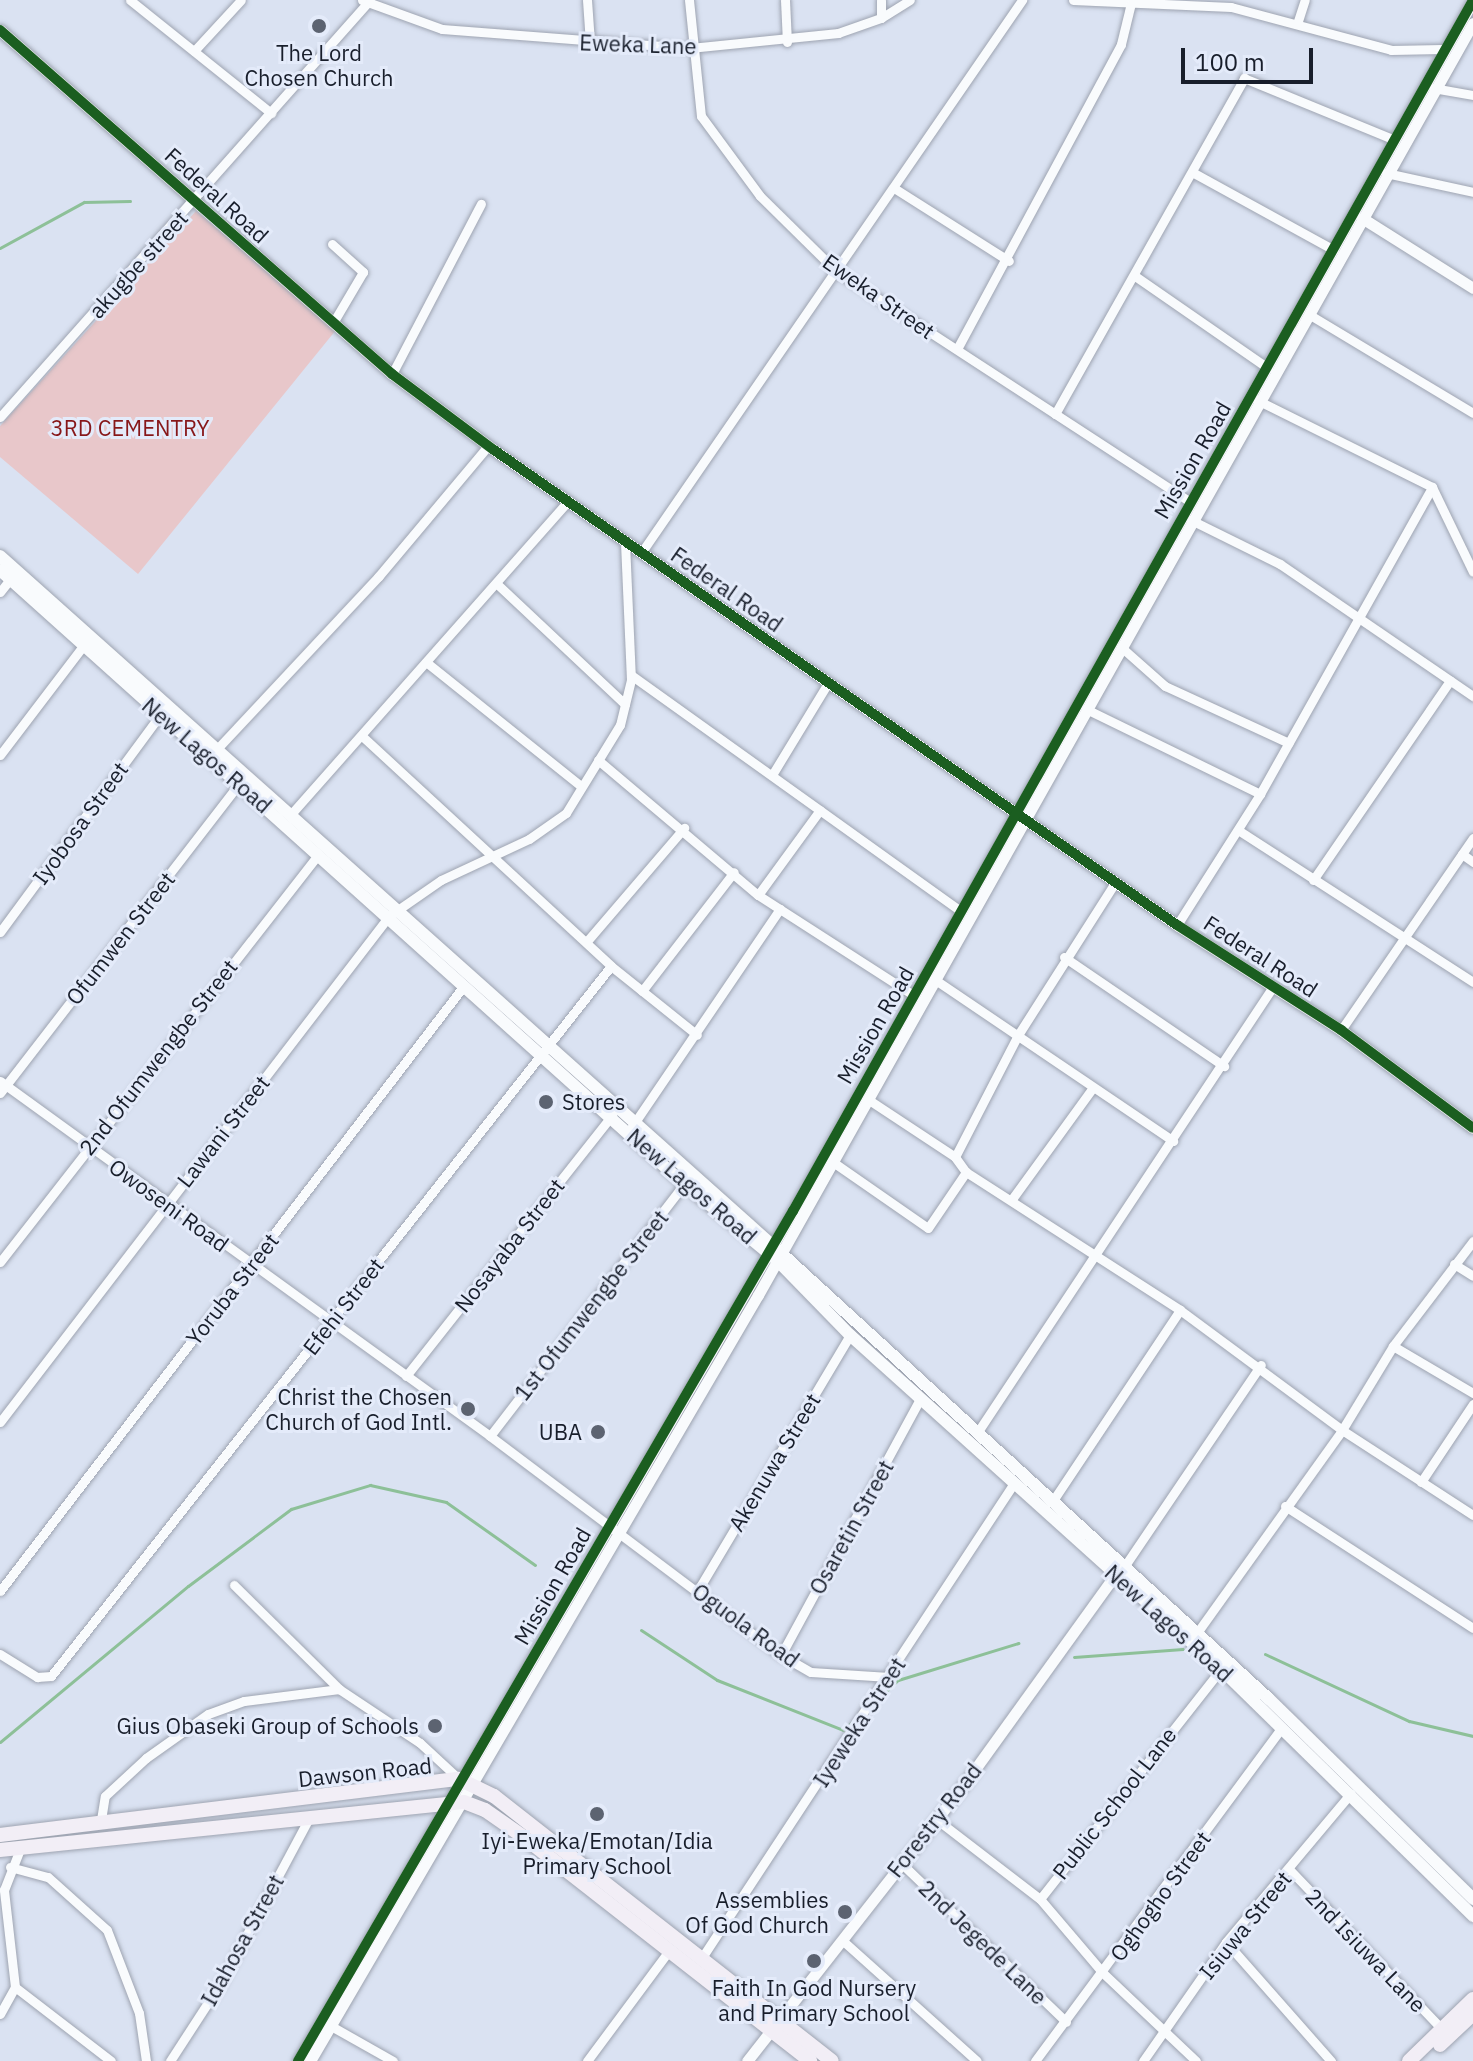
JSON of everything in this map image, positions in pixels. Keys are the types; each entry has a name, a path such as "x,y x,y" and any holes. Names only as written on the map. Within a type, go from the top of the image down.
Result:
{"highway":[{"name":"Dawson Road","path":"0,1835 101,1820 466,1782"},
{"path":"466,1782 496,1797 701,1959 776,2025 810,2061"},
{"name":"Dawson Road","path":"0,1850 457,1801"},
{"path":"457,1801 485,1810 525,1838 668,1952 832,2061"},
{"path":"1409,2061 1473,1999"},
{"path":"1422,2061 1473,2015"}],"main road":[{"name":"New Lagos Road","path":"0,556 292,813 612,1115 632,1127"},
{"name":"New Lagos Road","path":"5,575 318,855 394,912 463,987 543,1050 632,1127 977,1433 1052,1502 1120,1571"},
{"name":"New Lagos Road","path":"774,1253 850,1335 1014,1483 1120,1571 1473,1899"},
{"name":"New Lagos Road","path":"1193,1638 1473,1916"}],"street":[{"path":"130,0 271,113"},
{"path":"194,51 241,0"},
{"path":"587,0 590,43"},
{"name":"Eweka Street","path":"689,0 696,100 709,133 760,196 836,271 1190,502"},
{"path":"785,0 787,42"},
{"path":"881,0 881,18"},
{"name":"Eweka Lane","path":"366,1 442,29 590,43 691,48 787,42 838,33 881,18 910,0"},
{"path":"641,553 1022,0"},
{"path":"1073,0 1231,7 1391,50 1442,49"},
{"path":"1297,24 1305,0"},
{"name":"Mission Road","path":"774,1253 961,911 1121,647 1255,399 1268,368 1442,49 1473,0"},
{"name":"akugbe street","path":"0,417 193,203 366,1"},
{"path":"957,349 1009,261 1121,44 1131,3"},
{"name":"Mission Road","path":"310,2061 466,1782 774,1253 869,1100 1018,815 1190,502 1310,315 1433,88 1473,23"},
{"name":"Federal Road","path":"0,30 193,203 392,374 488,446 1115,883 1272,988 1341,1030 1473,1128"},
{"path":"1055,414 1244,78 1393,139"},
{"path":"1433,88 1473,95"},
{"path":"1192,172 1334,250"},
{"path":"1386,173 1473,192"},
{"path":"894,188 1009,261"},
{"path":"392,374 481,204"},
{"path":"1362,218 1473,288"},
{"path":"332,244 363,272 333,323"},
{"path":"1135,276 1268,368"},
{"path":"1310,315 1473,413"},
{"path":"1255,399 1432,487 1473,572"},
{"path":"217,749 378,577 488,446"},
{"path":"1177,925 1260,794 1432,487"},
{"path":"292,813 567,502"},
{"path":"1191,520 1280,564 1473,696"},
{"name":"Lawani Street","path":"0,1422 394,912 441,880 491,858 566,813 620,725 625,704 631,675 625,542"},
{"path":"0,592 5,575"},
{"path":"496,583 625,704"},
{"path":"0,755 83,646"},
{"path":"1121,647 1165,686 1289,743"},
{"path":"426,662 581,786"},
{"path":"631,675 961,911"},
{"path":"1313,880 1450,681"},
{"path":"772,775 828,683"},
{"path":"1086,709 1260,794"},
{"name":"Iyobosa Street","path":"0,932 161,714"},
{"path":"362,736 491,858 588,940 611,966 697,1035"},
{"path":"598,760 684,828 758,895 915,996"},
{"name":"Ofumwen Street","path":"2,1086 240,783"},
{"path":"758,895 820,810"},
{"path":"588,940 684,828"},
{"path":"1238,830 1473,982"},
{"path":"1341,1030 1473,838"},
{"path":"1462,854 1473,862"},
{"name":"2nd Ofumwengbe Street","path":"0,1262 87,1146 318,855"},
{"path":"642,991 734,872"},
{"path":"955,1157 1018,1035 1064,957 1115,883"},
{"path":"632,1127 780,909"},
{"path":"1064,957 1224,1066"},
{"name":"Efehi Street","path":"0,1654 37,1677 51,1676 611,966"},
{"path":"934,979 1092,1089 1173,1141"},
{"name":"Yoruba Street","path":"0,1591 463,987"},
{"path":"977,1433 1094,1254 1224,1066 1272,988"},
{"name":"Owoseni Road","path":"2,1086 614,1528"},
{"path":"1012,1199 1092,1089"},
{"path":"869,1100 955,1157 966,1172 1180,1310 1261,1365 1342,1430 1473,1515"},
{"name":"Nosayaba Street","path":"406,1376 612,1115"},
{"path":"830,1160 928,1228 966,1172"},
{"name":"1st Ofumwengbe Street","path":"490,1436 688,1179"},
{"path":"1193,1638 1342,1430 1393,1346 1473,1241"},
{"path":"1454,1264 1473,1276"},
{"path":"1052,1502 1180,1310"},
{"name":"Akenuwa Street","path":"698,1590 850,1335"},
{"path":"1393,1346 1473,1393"},
{"path":"1120,1571 1261,1365"},
{"name":"Osaretin Street","path":"781,1655 920,1399"},
{"path":"1421,1482 1473,1404"},
{"name":"Iyeweka Street","path":"701,1959 1014,1483"},
{"path":"1285,1506 1473,1628"},
{"name":"Oguola Road","path":"614,1528 781,1655 811,1672 889,1677"},
{"name":"Forestry Road","path":"747,2061 936,1819 1120,1571"},
{"path":"234,1585 339,1689 420,1743 466,1782"},
{"name":"Public School Lane","path":"1196,2061 1103,1973 1040,1899 1221,1669"},
{"path":"101,1820 105,1796 146,1758 208,1714 244,1701 339,1689"},
{"name":"Oghogho Street","path":"1035,2061 1103,1973 1281,1728"},
{"name":"Isiuwa Street","path":"1143,2061 1226,1942 1290,1870 1351,1793"},
{"name":"Mission Road","path":"298,2061 457,1801"},
{"name":"Idahosa Street","path":"170,2061 222,1981 310,1816"},
{"path":"936,1819 1040,1899"},
{"path":"0,2014 15,1987 2,1888 20,1849"},
{"name":"2nd Jegede Lane","path":"901,1863 1066,2022"},
{"path":"10,1867 48,1877 107,1930 139,2013 146,2061"},
{"name":"2nd Isiuwa Lane","path":"1290,1870 1443,2030"},
{"path":"842,1940 977,2061"},
{"path":"1226,1942 1331,2061"},
{"path":"587,2061 668,1952"},
{"path":"15,1987 111,2061"},
{"path":"331,2026 393,2061"}],"green space":[{"name":"3RD CEMENTRY","path":"196,211 336,330 138,574 0,457 0,426"}],"waterway":[{"path":"0,248 84,202 130,201"},
{"path":"0,1742 188,1586 291,1509 370,1485 446,1502 535,1565"},
{"path":"641,1630 717,1680 843,1730 853,1721"},
{"path":"877,1700 898,1680 1018,1643"},
{"path":"1074,1657 1183,1649"},
{"path":"1265,1654 1409,1721 1473,1736"}],"cycle path":[{"path":"298,2061 793,1211 1473,0"},
{"path":"0,30 392,374 494,450 1177,925 1341,1030 1473,1128"}],"place":[{"name":"The Lord Chosen Church","path":"319,26"},
{"name":"Stores","path":"546,1102"},
{"name":"Christ the Chosen Church of God Intl.","path":"468,1409"},
{"name":"UBA","path":"598,1432"},
{"name":"Gius Obaseki Group of Schools","path":"435,1726"},
{"name":"Iyi-Eweka/Emotan/Idia Primary School","path":"597,1814"},
{"name":"Assemblies Of God Church","path":"845,1912"},
{"name":"Faith In God Nursery and Primary School","path":"814,1961"}]}
